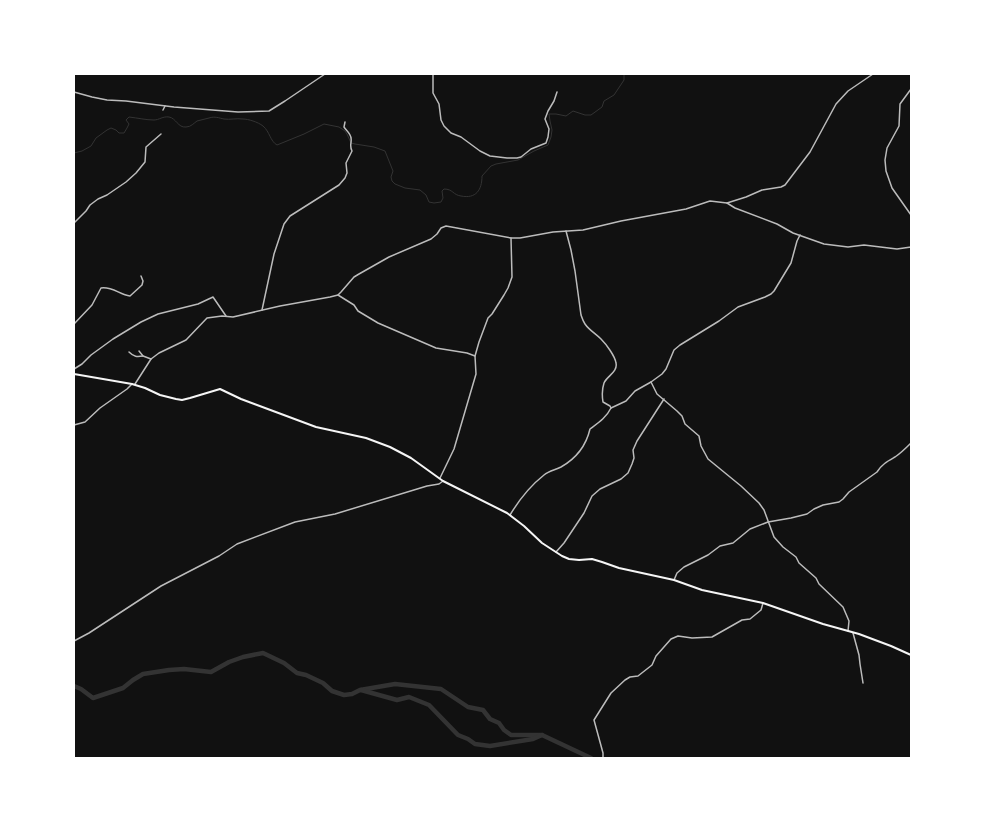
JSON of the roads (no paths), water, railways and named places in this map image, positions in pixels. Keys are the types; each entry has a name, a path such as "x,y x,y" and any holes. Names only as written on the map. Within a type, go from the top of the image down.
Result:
{"main road":[{"path":"74,374 134,384 160,395 182,400 220,389 241,399 316,427 366,438 390,447 411,458 443,481 510,516 524,526 542,543 569,559 592,559 619,568 674,580 702,590 763,603 803,618 848,631 911,654"}],"street":[{"path":"74,92 107,100 165,106 238,112 269,111 325,74"},
{"path":"433,74 433,93 439,104 444,126 451,133 461,137 490,156 517,158 521,157 531,149 546,143 549,129 545,119 557,92"},
{"path":"74,425 85,422 100,408 134,384 151,360 159,353 186,340 207,318 214,316 233,317 338,295 354,277 389,257 431,239 438,234 441,228 446,226 511,238 520,238 583,230 621,221 686,210 710,201 727,203 762,190 781,187 785,185 810,152 836,104 848,91 873,74"},
{"path":"911,89 900,104 899,126 887,148 885,160 886,171 892,188 911,215"},
{"path":"163,110 165,106"},
{"path":"262,310 274,254 284,224 290,216 339,185 345,178 347,172 346,163 352,151 350,147 352,139 344,127 345,122"},
{"path":"74,223 90,205 126,182 136,173 145,162 146,147 161,134"},
{"path":"727,203 735,208 777,224 793,233 824,244 848,247 864,245 897,249 911,247"},
{"path":"566,231 573,257 581,315 584,323 602,340 616,361 615,370 604,382 602,396 603,402 611,408"},
{"path":"510,516 526,492 544,475 560,468 576,457 588,438 590,429 608,414 611,408 626,401 635,391 662,374 666,369 674,350 738,307 771,294 791,263 800,235"},
{"path":"439,478 454,449 476,374 475,356 479,342 488,318 508,288 512,277 511,238"},
{"path":"74,324 92,305 101,288 109,288 121,295 130,296 142,285 143,281 141,276"},
{"path":"338,295 354,305 358,311 378,323 436,348 475,356"},
{"path":"74,369 132,326 158,314 198,304 213,297 226,316"},
{"path":"139,351 143,356 151,360"},
{"path":"130,352 132,356 135,357 143,356"},
{"path":"651,382 657,394 677,411 682,416 685,424 699,436 701,446 708,459 742,486 759,503 764,510 774,537 783,547 796,557 799,563 816,578 819,584 842,607 849,621 848,631"},
{"path":"556,552 564,543 584,513 592,496 600,489 621,479 628,473 634,458 633,450 637,441 664,399"},
{"path":"674,580 677,573 684,567 708,555 720,546 733,543 750,529 768,522 807,514 823,505 839,502 849,492 877,472 886,461 895,456 911,443"},
{"path":"74,641 89,633 161,586 220,556 237,544 295,522 335,514 427,486 439,484 443,481"},
{"path":"603,758 594,720 611,693 619,685 630,677 638,676 652,665 656,656 671,639 678,636 692,638 712,637 742,620 750,619 762,610 763,603"},
{"path":"853,633 859,655 863,683"}],"waterway":[{"path":"74,153 91,146 96,138 111,128 119,133 124,133 129,124 126,120 129,117 154,120 169,117 183,127 188,127 197,121 213,117 248,120 263,126 277,145 324,124 339,127 345,131 351,143 374,147 385,151 393,171 391,177 392,181 395,184 405,188 420,190 426,195 429,202 441,202 443,198 442,191 444,189 461,196 466,197 474,195 481,185 482,176 491,166 518,160 548,145 552,130 549,114 566,116 573,111 585,115 591,115 602,107 604,101 614,95 624,80 624,74"},
{"path":"74,686 81,689 93,698 123,688 143,674 184,669 211,672 229,662 243,657 263,653 284,663 297,673 306,675 323,683 332,691 344,695 352,694 360,690 395,684 441,689 468,707 483,710 490,719 499,723 504,730 511,735 542,735 591,758"},
{"path":"361,690 397,700 409,697 429,705 458,735 475,744 490,746 533,739 542,735"}]}
